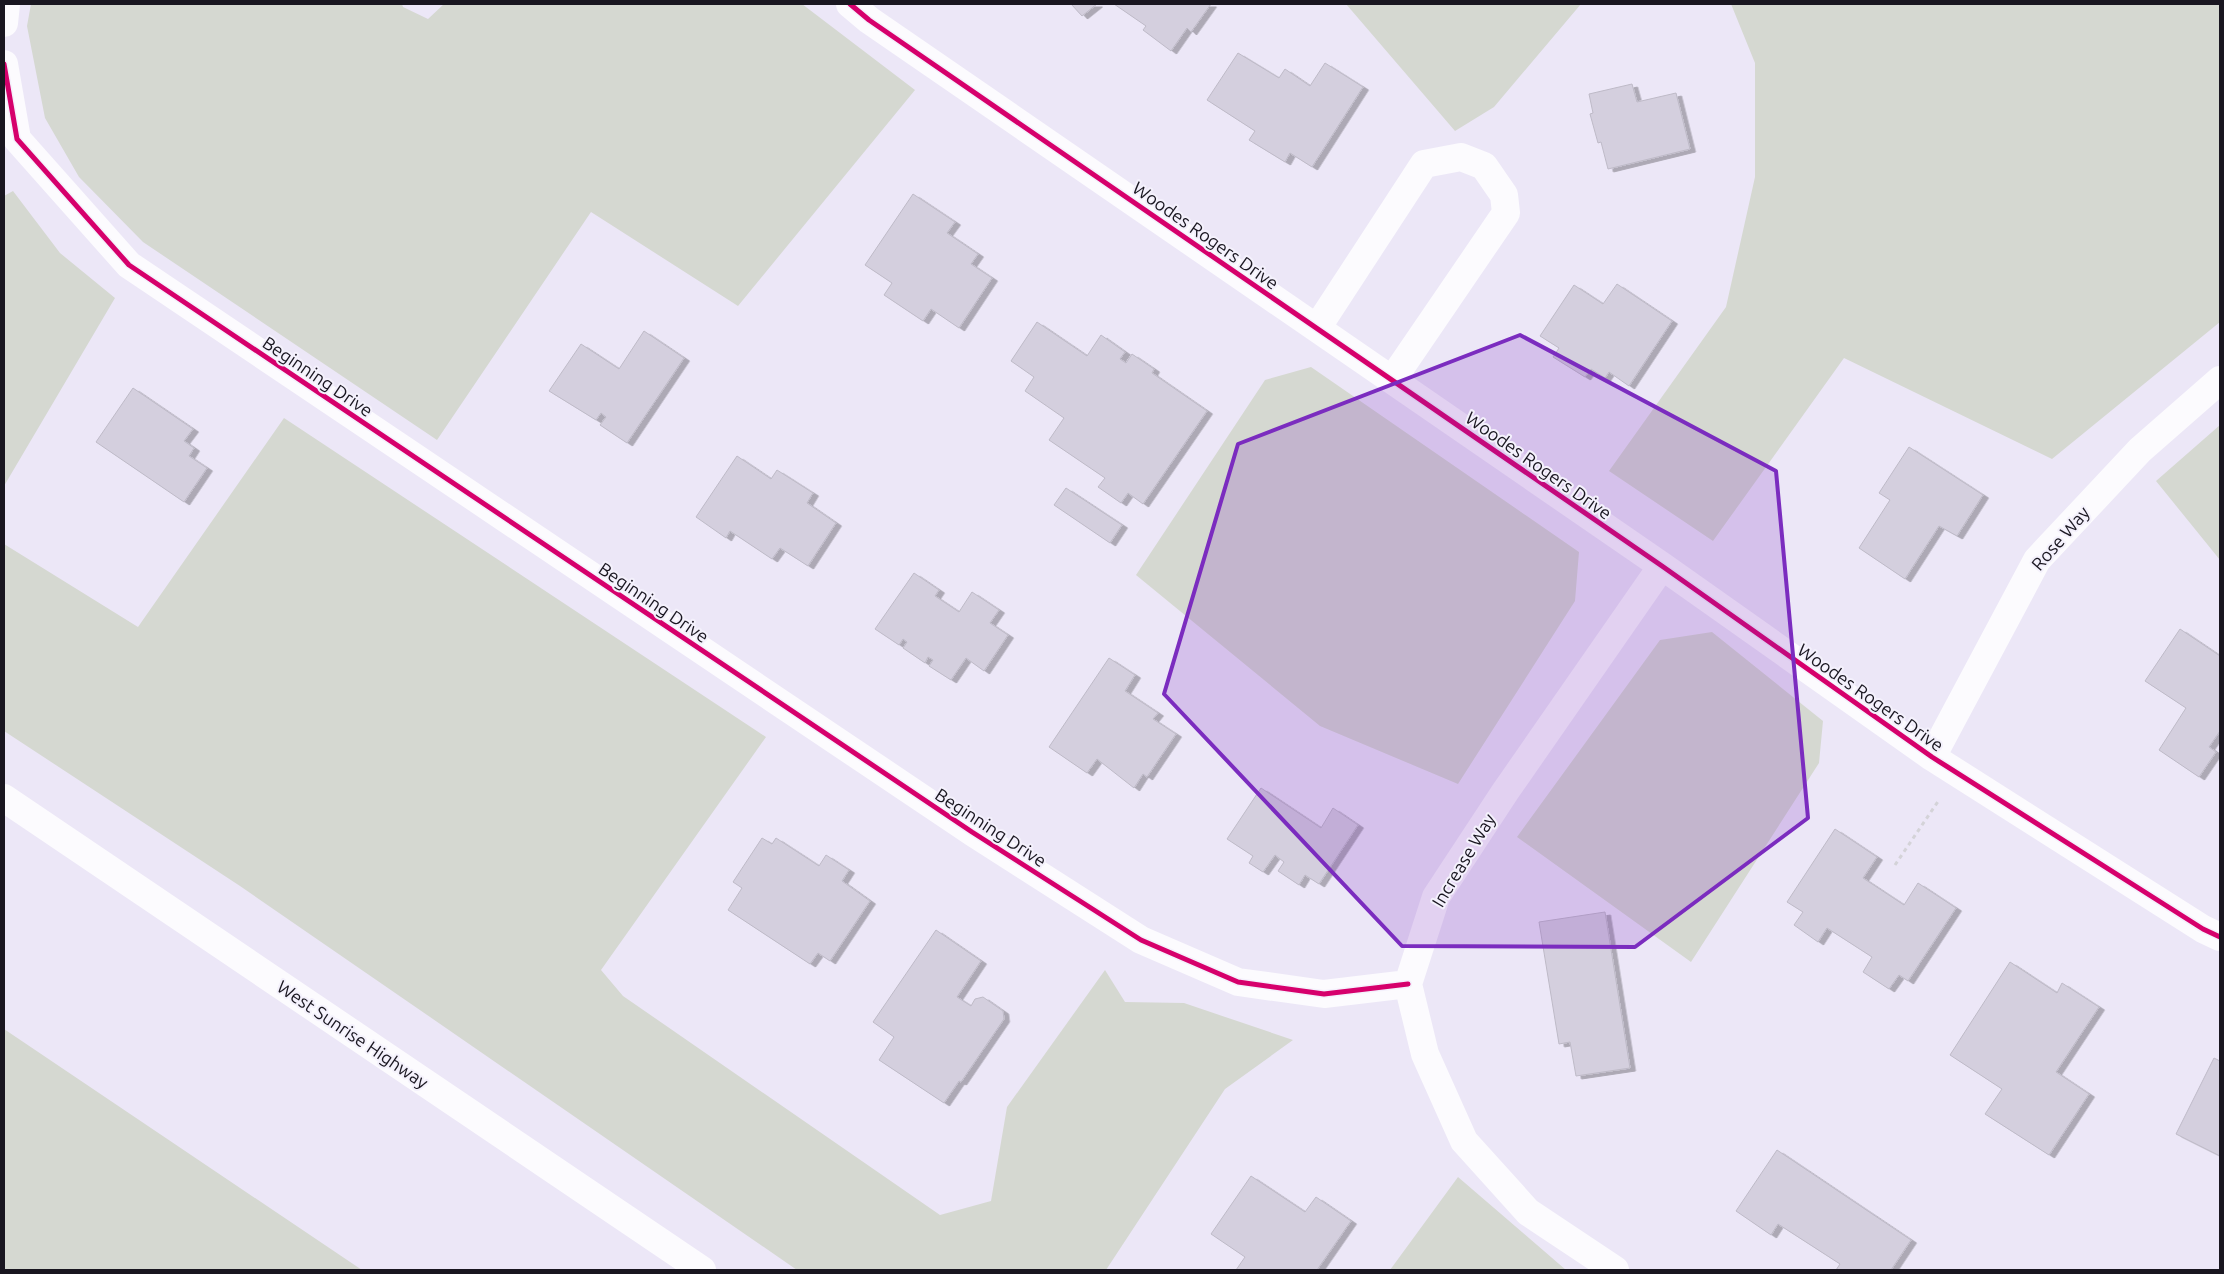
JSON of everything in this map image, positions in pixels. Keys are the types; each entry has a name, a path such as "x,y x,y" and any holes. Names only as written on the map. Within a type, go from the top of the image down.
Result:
{"street":[{"path":"4,23 6,4"},
{"name":"Woodes Rogers Drive","path":"850,4 869,20 1662,566 1932,757 2203,929 2220,937"},
{"name":"Beginning Drive","path":"4,64 17,139 129,265 972,832 1141,940 1238,982 1324,994 1408,984"},
{"path":"1317,328 1424,164 1461,156 1484,166 1504,195 1506,213 1392,380"},
{"name":"Rose Way","path":"1932,757 2037,560 2140,450 2220,380"},
{"name":"Increase Way","path":"1408,984 1436,898 1505,792 1662,566"},
{"name":"West Sunrise Highway","path":"4,798 702,1270"},
{"path":"1408,984 1425,1054 1464,1142 1528,1212 1615,1270"}],"path":[{"path":"1895,865 1957,773"}],"highlighted area":[{"path":"1520,335 1776,471 1808,818 1635,947 1402,946 1164,694 1238,444"}],"shaded area":[{"path":"31,4 402,4 403,7 428,19 444,4 802,4 915,90 738,306 591,212 437,440 143,242 79,177 45,118 27,26"},
{"path":"1346,4 1581,4 1494,107 1455,131"},
{"path":"1731,4 2220,4 2220,322 2052,459 1844,358 1713,541 1609,471 1726,307 1755,177 1755,63"},
{"path":"13,191 60,253 115,298 4,486 4,196"},
{"path":"1311,367 1579,552 1575,601 1458,784 1320,726 1136,575 1265,380"},
{"path":"284,418 766,737 601,970 623,996 940,1215 991,1201 1007,1107 1105,970 1125,1002 1184,1003 1293,1040 1225,1089 1106,1270 797,1270 240,886 4,731 4,544 138,627"},
{"path":"2220,425 2220,560 2156,481"},
{"path":"1712,632 1823,721 1819,763 1691,962 1517,837 1660,640"},
{"path":"4,1029 362,1270 4,1270"},
{"path":"1458,1177 1566,1270 1390,1270"}],"building":[{"path":"1071,4 1097,4 1082,16"},
{"path":"1114,4 1211,4 1191,32 1187,28 1171,51 1143,30 1146,26"},
{"path":"1238,53 1279,78 1285,69 1310,86 1325,63 1363,87 1312,167 1290,153 1285,162 1249,140 1255,131 1207,100"},
{"path":"1632,84 1637,102 1676,93 1690,149 1608,169 1601,142 1598,143 1590,114 1593,113 1589,94"},
{"path":"913,194 955,222 947,233 978,254 971,264 992,278 959,328 931,309 923,321 884,295 892,283 865,265"},
{"path":"1617,284 1672,321 1629,386 1609,372 1605,378 1591,369 1585,377 1553,357 1559,348 1540,336 1574,285 1603,304"},
{"path":"1037,322 1087,356 1101,335 1125,352 1120,359 1126,363 1132,354 1154,369 1152,373 1207,411 1143,504 1128,493 1121,503 1098,487 1105,478 1049,440 1064,418 1025,391 1034,377 1011,361"},
{"path":"644,331 684,358 627,443 600,425 606,417 601,413 596,420 549,391 581,344 619,369"},
{"path":"133,388 193,429 184,441 194,448 189,456 207,468 184,502 96,442"},
{"path":"1909,447 1983,495 1957,536 1939,526 1905,579 1859,548 1890,500 1879,493"},
{"path":"737,456 771,479 777,470 813,493 807,503 836,523 808,566 780,548 772,559 730,531 726,538 696,517"},
{"path":"1066,488 1122,525 1110,543 1054,505"},
{"path":"914,573 939,590 935,596 959,612 972,592 999,610 990,623 1008,635 984,671 966,658 951,680 929,666 933,660 928,657 925,663 903,648 907,642 903,639 899,645 875,629"},
{"path":"2180,629 2220,656 2220,731 2209,747 2216,752 2199,777 2159,750 2186,708 2145,681"},
{"path":"1109,658 1135,675 1125,691 1158,713 1153,719 1176,734 1147,777 1143,774 1134,788 1097,759 1087,773 1049,747"},
{"path":"1261,788 1321,828 1333,808 1358,825 1319,884 1305,875 1299,885 1278,871 1284,862 1275,855 1263,872 1249,863 1253,856 1227,839"},
{"path":"1835,829 1877,857 1863,878 1904,905 1918,883 1956,908 1908,981 1899,975 1889,989 1863,972 1872,957 1827,928 1818,942 1794,925 1803,912 1787,902"},
{"path":"762,838 772,844 776,838 819,866 826,855 849,870 842,881 870,901 830,961 818,953 810,964 728,910 742,888 733,882"},
{"path":"1605,912 1630,1068 1576,1076 1570,1042 1559,1044 1539,922"},
{"path":"936,930 981,961 957,997 971,1006 975,999 983,997 1003,1011 1004,1019 961,1082 959,1081 944,1103 879,1060 894,1037 873,1022"},
{"path":"2010,962 2057,993 2062,983 2099,1007 2056,1072 2089,1094 2049,1155 1985,1114 2002,1089 1950,1055"},
{"path":"2214,1058 2220,1061 2220,1156 2176,1134"},
{"path":"1777,1150 1911,1240 1891,1270 1836,1270 1840,1264 1778,1224 1771,1235 1736,1211"},
{"path":"1251,1176 1305,1212 1316,1197 1351,1221 1317,1270 1236,1270 1245,1257 1211,1234"}],"cycle path":[{"path":"850,4 869,20 1662,566 1932,757 2203,929 2220,937"},
{"path":"4,64 17,139 129,265 972,832 1141,940 1238,982 1324,994 1408,984"}]}
